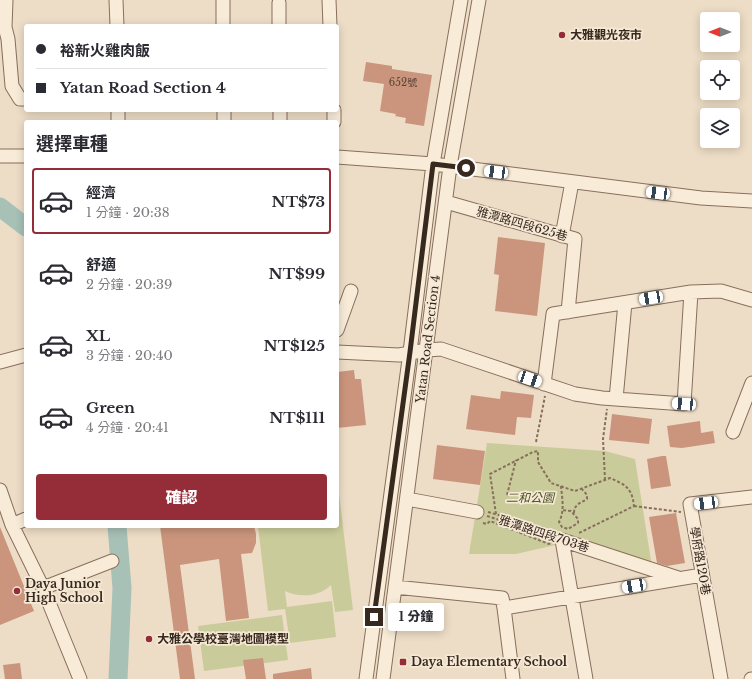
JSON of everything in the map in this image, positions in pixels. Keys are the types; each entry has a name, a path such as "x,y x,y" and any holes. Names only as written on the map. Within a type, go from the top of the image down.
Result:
{"street":[{"path":"6,0 5,27 8,38 12,86 20,99 24,99"},
{"path":"116,0 117,24"},
{"path":"223,0 223,24"},
{"path":"329,0 330,24"},
{"name":"Yatan Road Section 4","path":"366,679 410,352 433,164 461,0"},
{"name":"Yatan Road Section 4","path":"383,679 450,166 478,0"},
{"path":"278,3 279,24"},
{"path":"0,156 24,156"},
{"path":"339,157 433,164 701,198 752,201"},
{"path":"562,236 572,182"},
{"name":"雅潭路四段625巷","path":"446,202 575,239 568,312"},
{"path":"339,324 351,291"},
{"path":"546,384 553,314 691,292 721,291 752,300"},
{"path":"339,352 399,354 441,349 575,394 612,399 684,404 691,292"},
{"path":"612,399 625,303"},
{"path":"0,362 24,356"},
{"path":"734,432 752,383"},
{"path":"0,490 12,525 43,588 80,679"},
{"name":"學府路120巷","path":"721,679 690,504 752,497"},
{"path":"407,499 480,514"},
{"path":"12,525 24,520"},
{"path":"559,539 572,596 586,679"},
{"name":"雅潭路四段703巷","path":"559,539 680,578"},
{"path":"43,588 112,561"},
{"path":"504,608 702,575"},
{"path":"395,587 502,598 513,679"}],"path":[{"path":"536,442 546,384"},
{"path":"605,480 603,439 612,399"},
{"path":"496,514 490,474 516,460 538,451 538,462 551,483 575,491 610,478 624,484 633,494 634,506"},
{"path":"507,495 516,460"},
{"path":"561,486 562,517 559,522 568,530 578,523 578,519 571,511 562,510"},
{"path":"574,514 574,508 587,499 587,495 581,488"},
{"path":"579,533 634,506 692,514"},
{"path":"485,511 557,532 559,539 549,544 490,521 487,524 483,523 480,514 485,511"},
{"name":"雅潭路四段703巷","path":"480,514 559,539"}],"green space":[{"name":"二和公園","path":"487,443 605,451 635,459 652,567 573,541 516,554 469,554"},
{"path":"339,494 353,610 335,612 331,585 321,592 309,595 297,595 285,591 287,607 332,601 336,637 290,643 285,609 268,611 258,528 339,528"},
{"path":"282,615 288,660 204,671 198,626"}],"building":[{"path":"366,62 392,66 392,69 432,75 424,126 405,123 406,118 395,116 396,114 380,111 384,84 363,81"},
{"path":"498,237 545,243 537,316 495,311 499,275 494,274"},
{"path":"354,370 355,379 361,379 366,425 339,428 339,372"},
{"path":"501,391 534,395 531,418 517,417 515,435 466,429 471,395 500,399"},
{"path":"612,414 652,419 649,444 609,440"},
{"path":"700,421 701,433 713,431 715,443 682,448 670,447 667,426"},
{"path":"437,445 485,451 480,485 433,479"},
{"path":"666,456 671,486 651,489 647,459"},
{"path":"676,513 685,563 667,566 657,563 649,517"},
{"path":"0,527 34,611 0,625"},
{"path":"160,528 254,528 256,543 252,553 241,554 249,618 226,621 219,559 180,565 195,679 180,679"},
{"path":"263,658 266,679 246,679 243,660"},
{"path":"20,663 22,679 5,679 3,665"},
{"path":"311,668 312,679 273,679 273,674"}],"waterway":[{"path":"0,207 24,225"},
{"path":"117,528 122,588 118,679"}],"place":[{"name":"大雅觀光夜市","path":"562,35"},
{"name":"Daya Junior High School","path":"17,591"},
{"name":"大雅公學校臺灣地圖模型","path":"149,639"},
{"name":"Daya Elementary School","path":"403,662"}],"route":[{"path":"374,617 410,352 433,164 466,168"}]}
